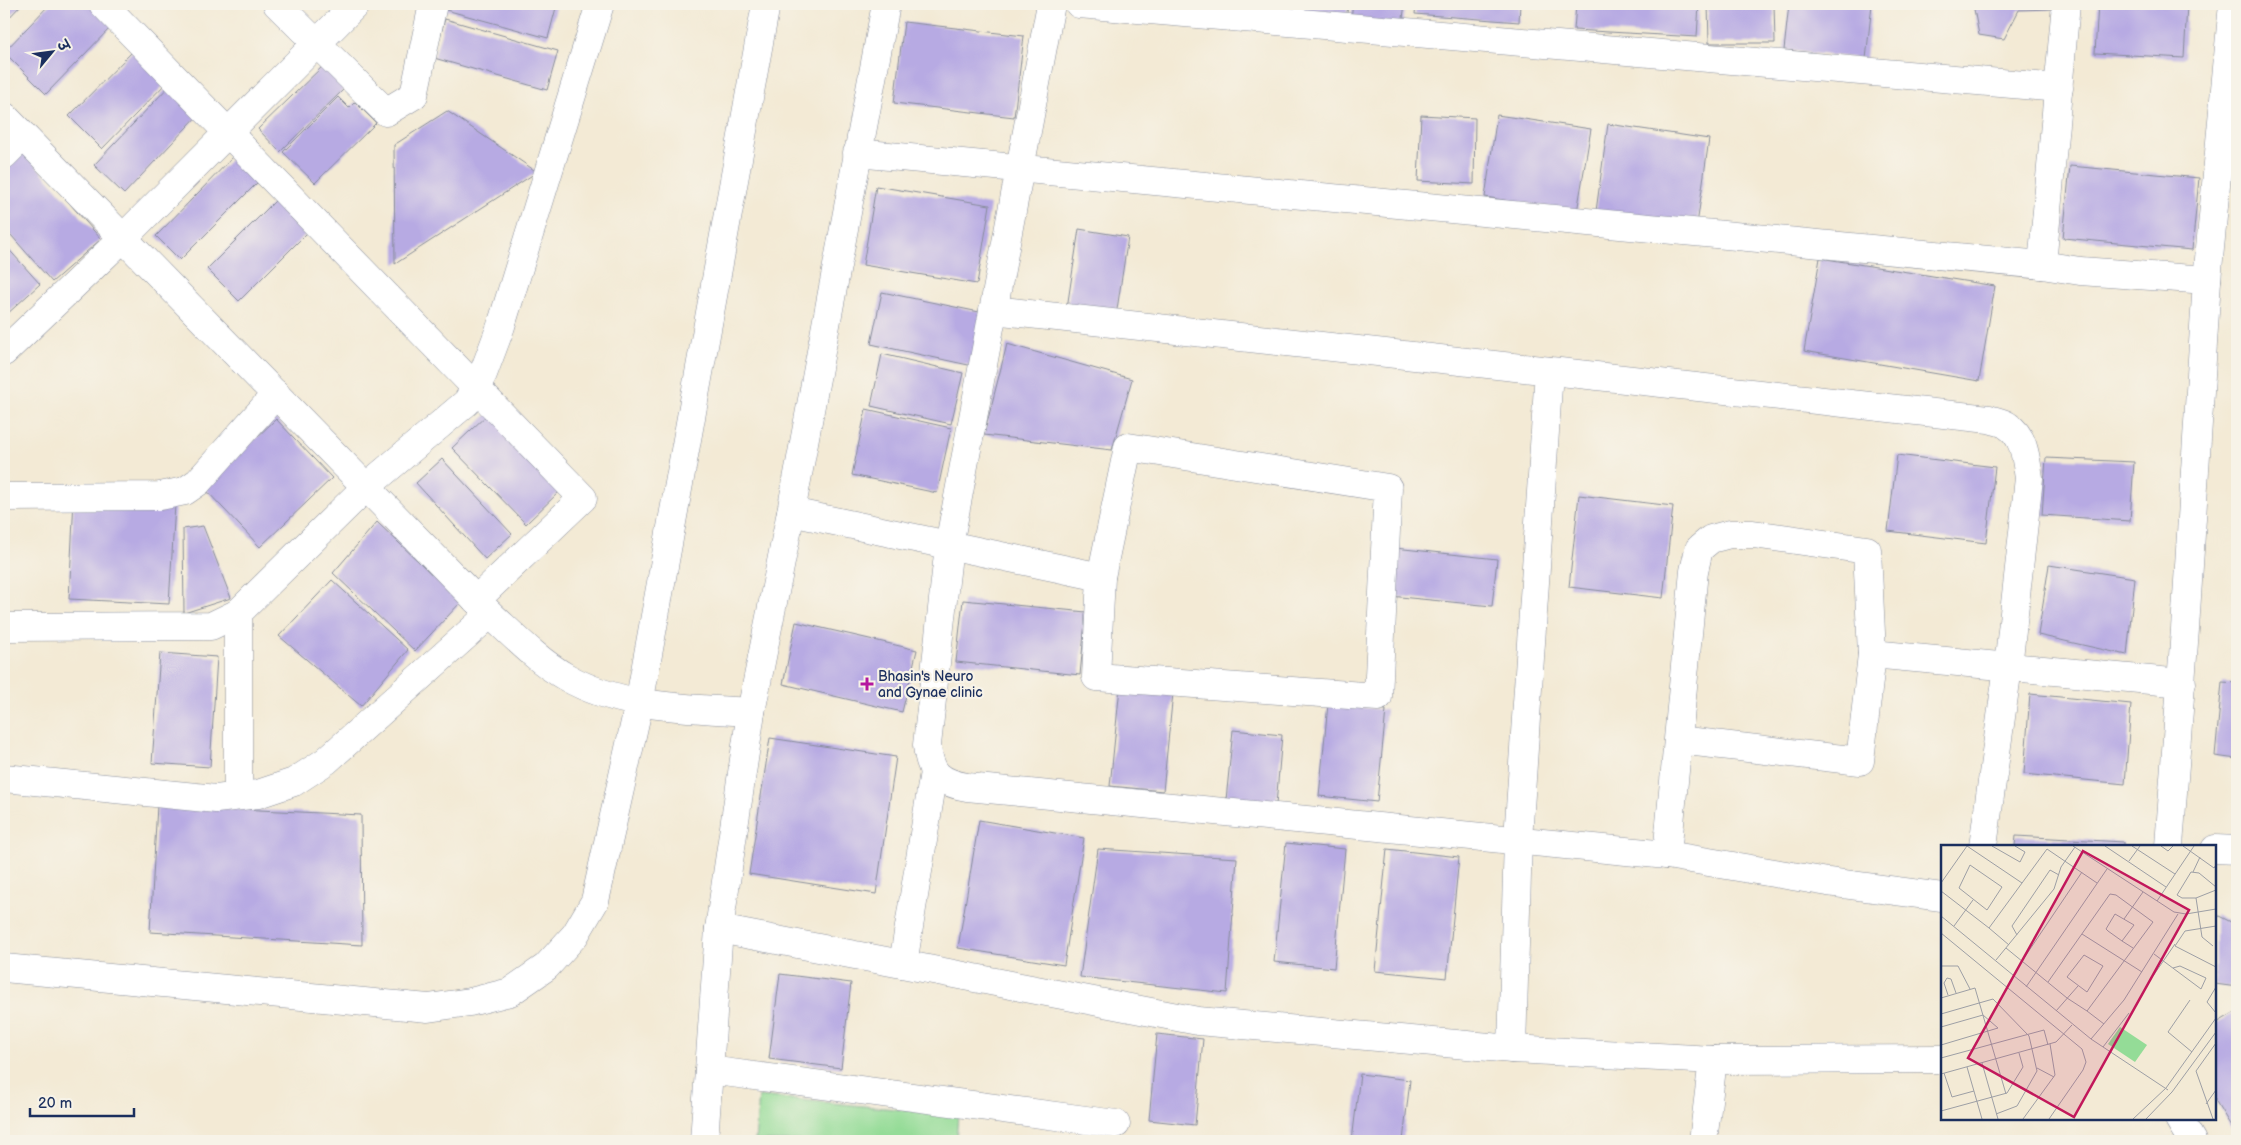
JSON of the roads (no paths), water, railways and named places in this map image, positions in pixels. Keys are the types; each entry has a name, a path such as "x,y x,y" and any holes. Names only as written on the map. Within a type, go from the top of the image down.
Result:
{"street":[{"path":"4,778 216,800 258,794 294,782 326,761 483,607 583,498 103,4"},
{"path":"276,4 386,112 414,95 433,4"},
{"path":"4,352 123,238 356,4"},
{"path":"4,626 211,626 238,613 366,487 467,402 483,374 501,326 600,4"},
{"path":"4,968 428,1008 470,1002 510,992 546,967 575,935 595,901 639,704 766,4"},
{"path":"704,1141 719,929 751,712 792,512 886,4"},
{"path":"1051,4 949,545 927,745 928,758 934,772 948,783 967,787 1518,839 1667,855 1828,882 1941,897"},
{"path":"1080,4 2059,88"},
{"path":"2042,265 2066,4"},
{"path":"2169,845 2182,683 2207,280 2233,4"},
{"path":"4,116 483,607 536,655 565,677 592,690 639,704 751,712"},
{"path":"4,155 24,136"},
{"path":"857,153 2042,265 2080,271 2207,280"},
{"path":"994,310 1989,419 2008,425 2020,438 2026,456 2028,478 2008,667 1983,845"},
{"path":"1512,1049 1518,839 1549,371"},
{"path":"4,498 160,496 185,491 202,478 276,394"},
{"path":"1128,447 1388,488 1378,696 1096,677 1101,576 1128,447"},
{"path":"792,512 1101,576"},
{"path":"1667,855 1694,571 1699,549 1711,539 1730,534 1753,534 1867,550 1872,654 1860,761 1678,740"},
{"path":"238,613 238,796"},
{"path":"1872,654 2182,683"},
{"path":"903,964 934,772"},
{"path":"2216,848 2237,850"},
{"path":"719,929 1198,1021 1512,1049 1713,1060 1941,1059"},
{"path":"1703,1141 1713,1060"},
{"path":"709,1070 1116,1124"},
{"path":"2180,1120 2192,1141"}],"place":[{"name":"Bhasin's Neuro and Gynae clinic","path":"867,684"}]}
